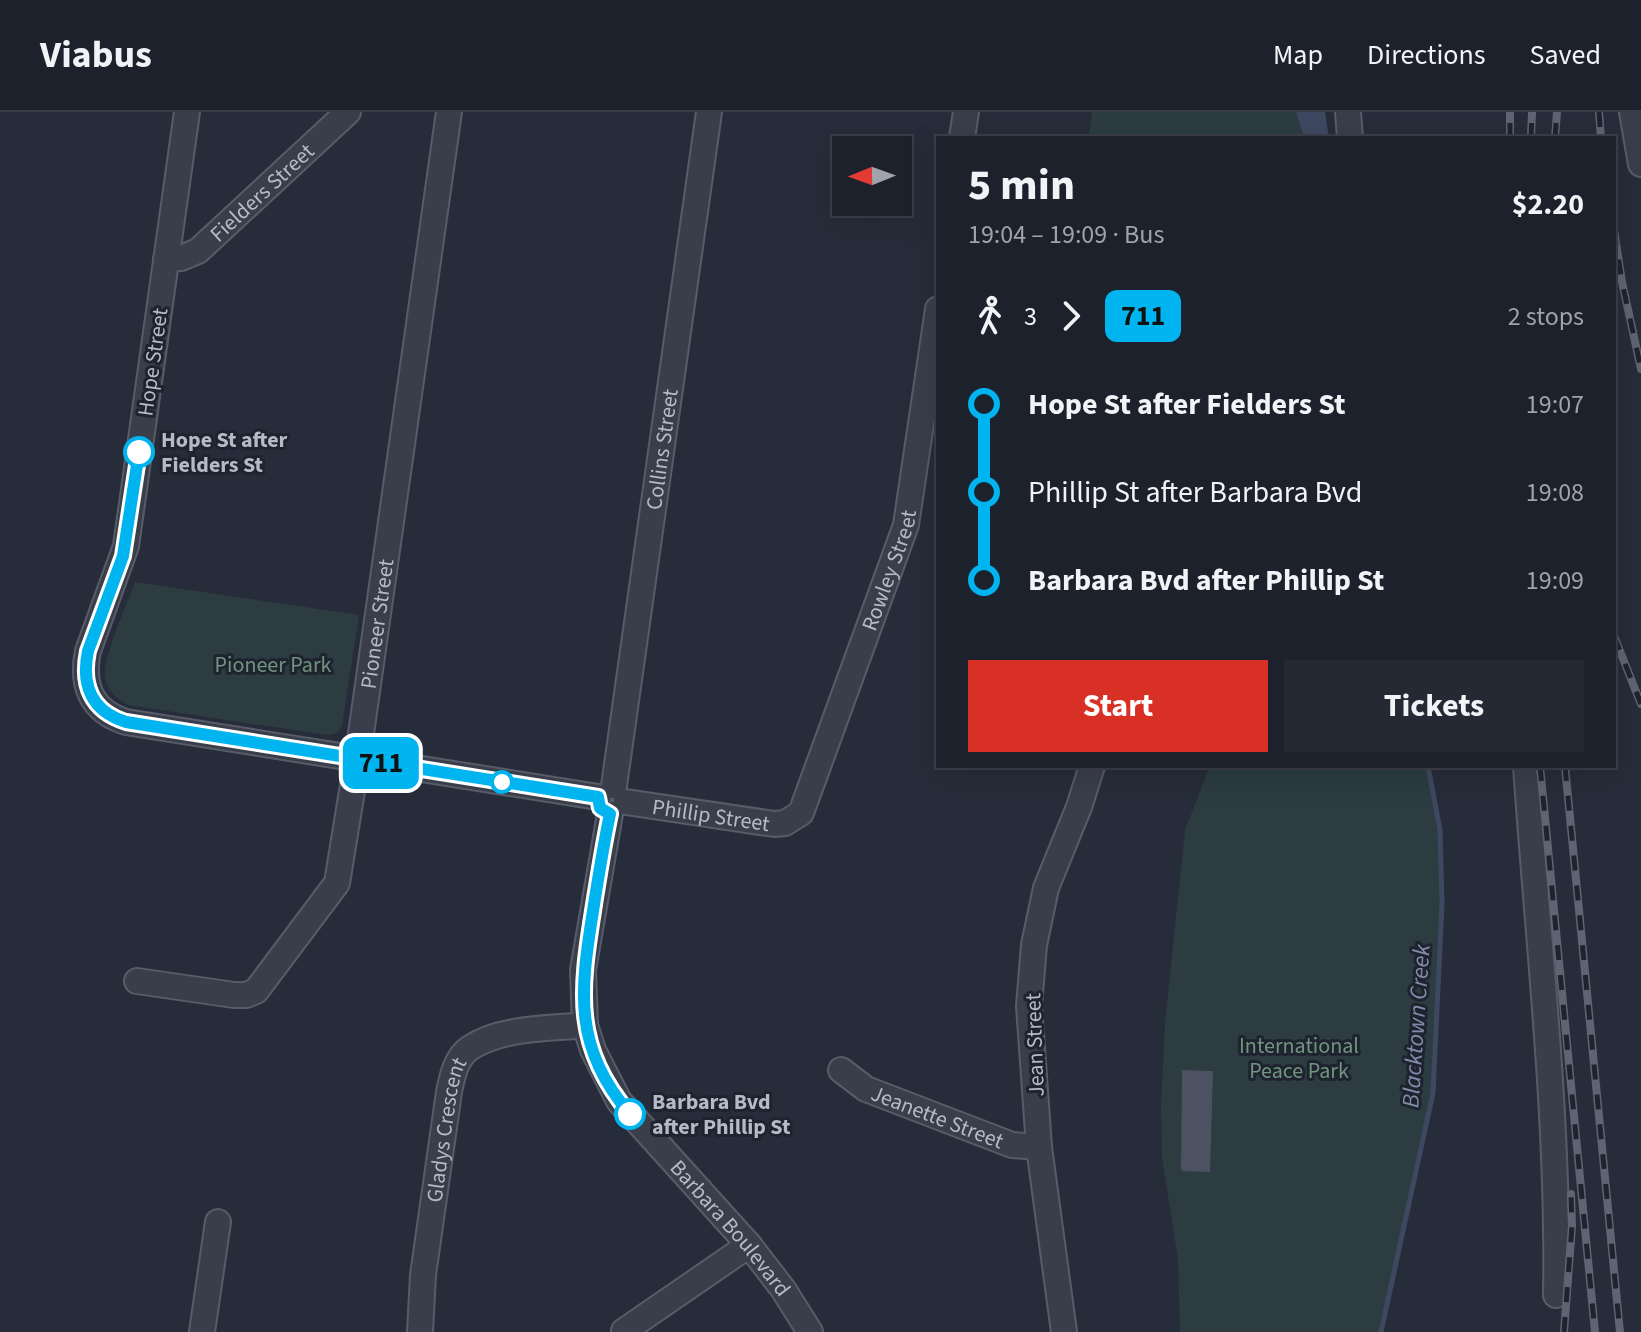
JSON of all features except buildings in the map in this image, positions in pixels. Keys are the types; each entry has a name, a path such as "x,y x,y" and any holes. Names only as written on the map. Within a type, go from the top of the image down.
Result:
{"street":[{"name":"Hope Street","path":"92,699 85,681 84,667 126,546 187,112"},
{"name":"Fielders Street","path":"166,259 181,258 198,251 348,112"},
{"name":"Pioneer Street","path":"137,981 246,995 263,984 337,883 449,112"},
{"name":"Collins Street","path":"612,800 709,112"},
{"path":"962,136 966,112"},
{"path":"1348,112 1350,136"},
{"path":"1632,112 1641,164"},
{"name":"Rowley Street","path":"795,818 808,799 906,525 936,322"},
{"name":"Phillip Street","path":"92,699 106,713 126,722 774,824 795,818"},
{"name":"Jean Street","path":"1064,1332 1039,1147 1029,1006 1034,945 1046,888 1091,768"},
{"path":"1526,768 1553,1125 1558,1228 1556,1295"},
{"name":"Barbara Boulevard","path":"612,800 583,970 585,1025 602,1071 619,1101 749,1245 783,1289 810,1332"},
{"name":"Gladys Crescent","path":"420,1332 423,1275 449,1092 460,1060 468,1049 495,1037 585,1025"},
{"name":"Jeanette Street","path":"841,1070 866,1089 1012,1145 1039,1147"},
{"path":"202,1332 218,1222"},
{"path":"624,1331 749,1245"}],"green space":[{"path":"1092,112 1296,112 1303,136 1088,136"},
{"name":"Pioneer Park","path":"135,582 359,615 342,726 336,733 326,735 128,705 120,700 108,686 105,669 111,644"},
{"name":"International Peace Park","path":"1209,768 1427,768 1440,830 1442,904 1433,1093 1381,1332 1180,1332 1178,1260 1162,1157 1161,1107 1165,1023 1185,830"}],"water":[{"path":"1296,112 1325,112 1329,136 1303,136"}],"waterway":[{"name":"Blacktown Creek","path":"1381,1332 1433,1093 1442,904 1440,830 1428,768"}],"railway":[{"path":"1510,112 1510,136"},
{"path":"1531,136 1532,112"},
{"path":"1555,136 1557,112"},
{"path":"1599,112 1601,136"},
{"path":"1616,243 1641,369"},
{"path":"1616,641 1641,704"},
{"path":"1540,768 1595,1332"},
{"path":"1565,768 1620,1332"},
{"path":"1564,1332 1572,1226 1571,1194"}],"bus line":[{"name":"711","path":"139,452 123,556 84,667 85,681 92,699 106,713 126,722 598,797 600,808 610,814 583,970 583,1007 585,1025 602,1071 630,1114"}],"place":[{"name":"Hope St after Fielders St","path":"139,452"},
{"name":"Barbara Bvd after Phillip St","path":"630,1114"}]}
